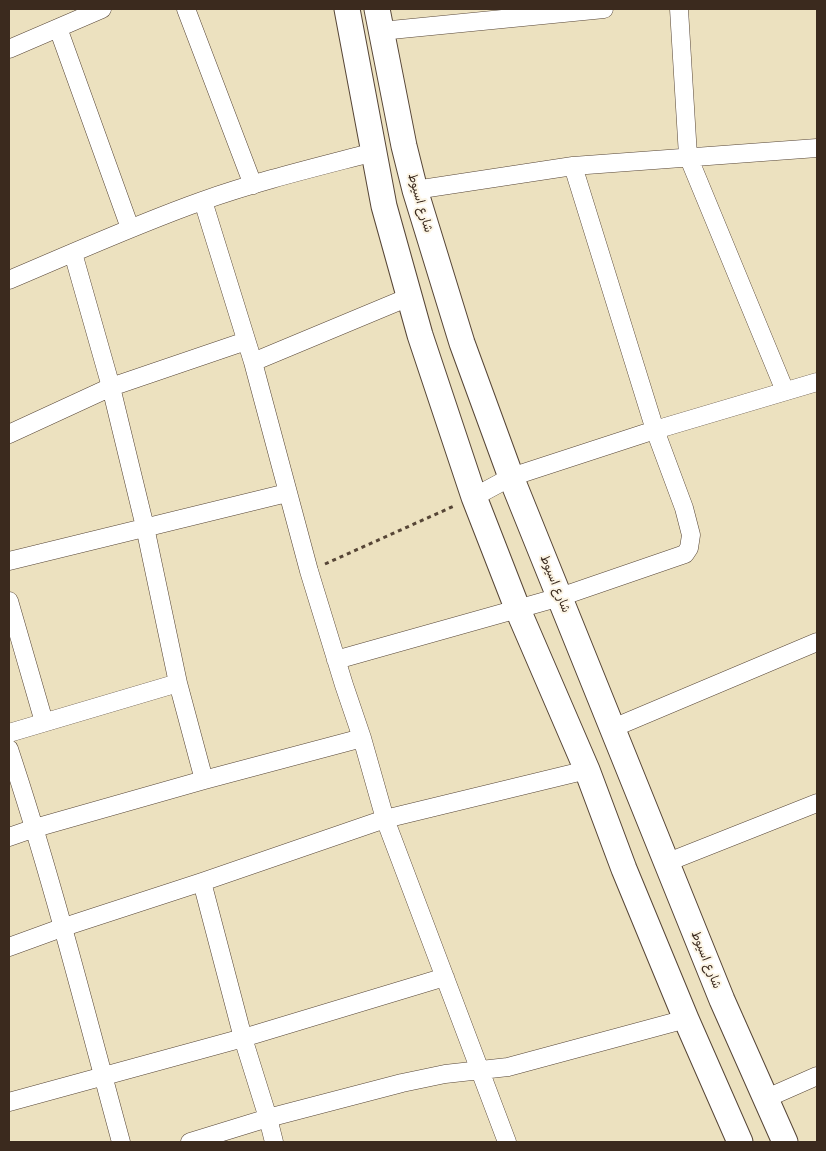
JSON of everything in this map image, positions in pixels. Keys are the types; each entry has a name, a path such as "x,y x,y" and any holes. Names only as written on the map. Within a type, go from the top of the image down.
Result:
{"street":[{"path":"9,49 102,9"},
{"path":"186,9 253,185"},
{"path":"347,9 384,206 409,297 474,497 518,610 587,770 624,869 686,1019 740,1142"},
{"path":"379,20 604,9"},
{"path":"679,9 688,156 784,391"},
{"name":"شارع اسيوط","path":"379,20 404,146 415,190 462,343 511,477 612,728 668,862 722,1000 785,1142"},
{"path":"58,28 130,228"},
{"path":"415,190 573,166 688,156 817,148"},
{"path":"9,280 130,228 203,201 253,185 374,152"},
{"path":"336,660 560,598 685,554 689,548 691,535 684,508 656,430 573,166"},
{"path":"203,201 253,362 309,571 362,738 385,819 507,1142"},
{"path":"73,252 111,387 145,527 178,683 204,780"},
{"path":"253,362 409,297"},
{"path":"9,434 111,387 246,341"},
{"path":"474,497 511,477 656,430 817,382"},
{"path":"9,561 287,493"},
{"path":"9,601 44,722"},
{"path":"612,728 817,642"},
{"path":"9,733 178,683"},
{"path":"9,837 204,780 362,738"},
{"path":"9,749 64,926 121,1142"},
{"path":"9,947 64,926 202,882 385,819 587,770"},
{"path":"668,862 817,805"},
{"path":"202,882 243,1038 274,1142"},
{"path":"9,1102 243,1038 445,977"},
{"path":"190,1142 268,1118 402,1083 445,1074 508,1067 686,1019"},
{"path":"767,1098 817,1076"}],"path":[{"path":"309,571 474,497"}]}
